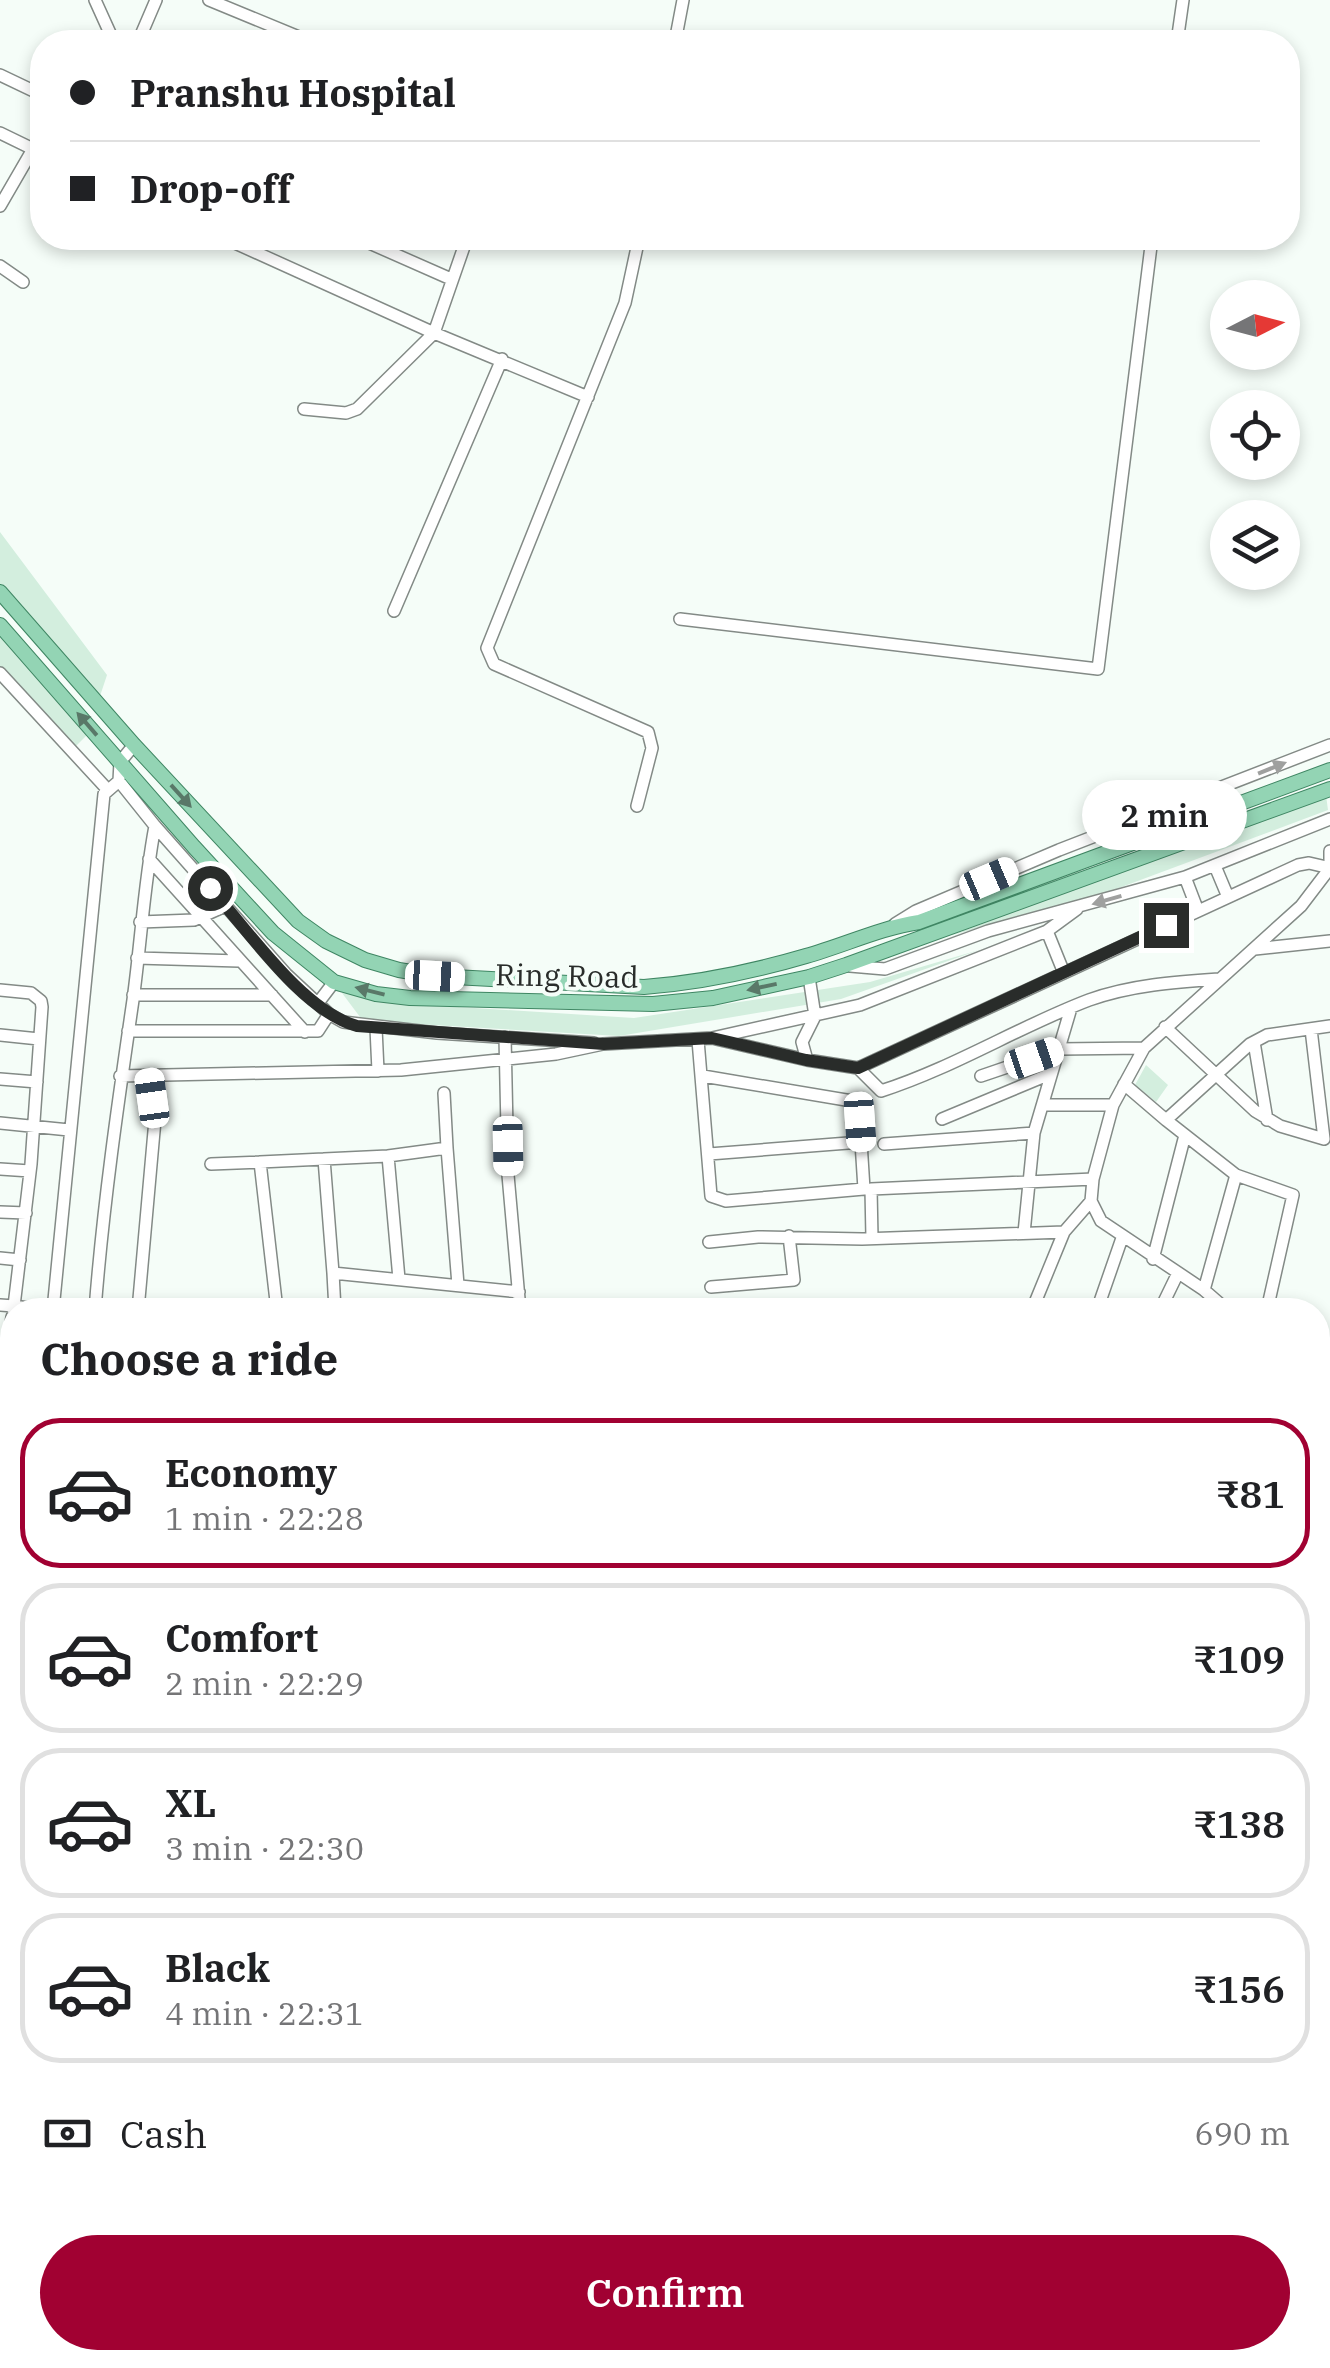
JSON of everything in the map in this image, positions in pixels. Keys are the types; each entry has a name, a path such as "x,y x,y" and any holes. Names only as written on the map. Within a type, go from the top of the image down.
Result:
{"main road":[{"name":"Ring Road","path":"0,592 134,745 298,922 365,960 399,970 473,978 644,986 677,984 806,956 892,926 921,930"},
{"name":"Ring Road","path":"0,625 273,932 334,982 376,994 410,998 653,1004 713,998 809,977 846,966 921,930 1330,770"},
{"path":"921,930 1330,789"}],"street":[{"path":"95,0 109,30"},
{"path":"146,30 156,0"},
{"path":"209,0 282,30"},
{"path":"678,30 683,0"},
{"path":"1178,30 1182,0"},
{"path":"0,75 30,89"},
{"path":"0,134 30,147"},
{"path":"0,206 30,163"},
{"path":"251,250 588,398"},
{"path":"385,250 451,280"},
{"path":"304,409 357,409 434,333 462,250"},
{"path":"636,806 652,748 648,732 494,664 487,648 626,303 637,250"},
{"path":"680,619 1098,669 1150,250"},
{"path":"0,266 23,282"},
{"path":"394,610 502,360"},
{"path":"0,674 155,826 286,974 329,1014 343,1022 376,1028 604,1044"},
{"path":"54,1298 104,794 113,785 120,762 134,745"},
{"path":"892,926 916,911 1041,858 1330,745"},
{"path":"846,966 884,969 988,931 1185,878 1330,819"},
{"path":"95,1298 120,1076 155,826"},
{"path":"1213,1298 1101,1221 1091,1201 1093,1179 1112,1104 1144,1048 1301,906 1330,868 1330,851"},
{"path":"148,859 305,1032"},
{"path":"712,1038 858,1068 1298,865 1309,863 1330,868"},
{"path":"1215,866 1228,897"},
{"path":"1185,878 1198,911"},
{"path":"140,922 202,918 226,906"},
{"path":"120,1076 378,1071 505,1059 604,1044 712,1038 860,1006 1047,931 1077,909"},
{"path":"1047,931 1064,972"},
{"path":"1254,949 1330,941"},
{"path":"137,958 239,961"},
{"path":"806,1060 802,1042 816,1016 809,977"},
{"path":"858,1068 881,1091 1090,1000 1154,984 1219,980"},
{"path":"318,1004 334,982"},
{"path":"0,990 32,993 41,1001 38,1082 15,1298"},
{"path":"133,995 272,995"},
{"path":"1024,1233 1034,1134 1071,1008"},
{"path":"128,1031 318,1031 329,1014"},
{"path":"1166,1120 1214,1074 1267,1034 1330,1026"},
{"path":"1165,1027 1267,1120 1327,1140 1311,1028"},
{"path":"376,1028 378,1071"},
{"path":"0,1035 39,1039"},
{"path":"505,1037 508,1175 519,1298"},
{"path":"698,1040 711,1196 726,1201 864,1189 858,1102 703,1076"},
{"path":"1254,1042 1267,1120"},
{"path":"981,1076 1060,1049 1144,1048"},
{"path":"942,1119 1050,1074"},
{"path":"139,1298 155,1120 149,1076"},
{"path":"0,1079 38,1082"},
{"path":"1124,1084 1236,1175 1294,1195 1269,1298"},
{"path":"444,1093 458,1285"},
{"path":"1044,1104 1112,1104"},
{"path":"0,1123 69,1130"},
{"path":"884,1144 1034,1134"},
{"path":"1153,1258 1184,1134"},
{"path":"708,1154 861,1142"},
{"path":"211,1164 388,1156 447,1148"},
{"path":"388,1156 399,1279"},
{"path":"324,1159 334,1298"},
{"path":"260,1162 275,1298"},
{"path":"0,1169 30,1172"},
{"path":"1204,1290 1236,1175"},
{"path":"872,1238 871,1189 1093,1179"},
{"path":"1037,1298 1064,1232 1091,1201"},
{"path":"0,1212 26,1212"},
{"path":"709,1242 789,1236 872,1238 1064,1232"},
{"path":"711,1287 794,1280 789,1236"},
{"path":"1101,1298 1122,1238"},
{"path":"0,1258 20,1260"},
{"path":"333,1272 519,1292"},
{"path":"1166,1298 1177,1275"}],"green space":[{"path":"0,532 107,675 98,702 0,592"},
{"path":"0,625 92,730 71,751 0,673"},
{"path":"1325,788 1328,810 1084,901 952,935 1130,868"},
{"path":"979,950 841,999 619,1036 363,1021 342,993 427,1005 634,1018 870,982"},
{"path":"1146,1065 1168,1085 1156,1102 1135,1085"}],"route":[{"path":"210,888 305,993 329,1014 357,1026 604,1044 712,1038 858,1068 1166,925"}]}
